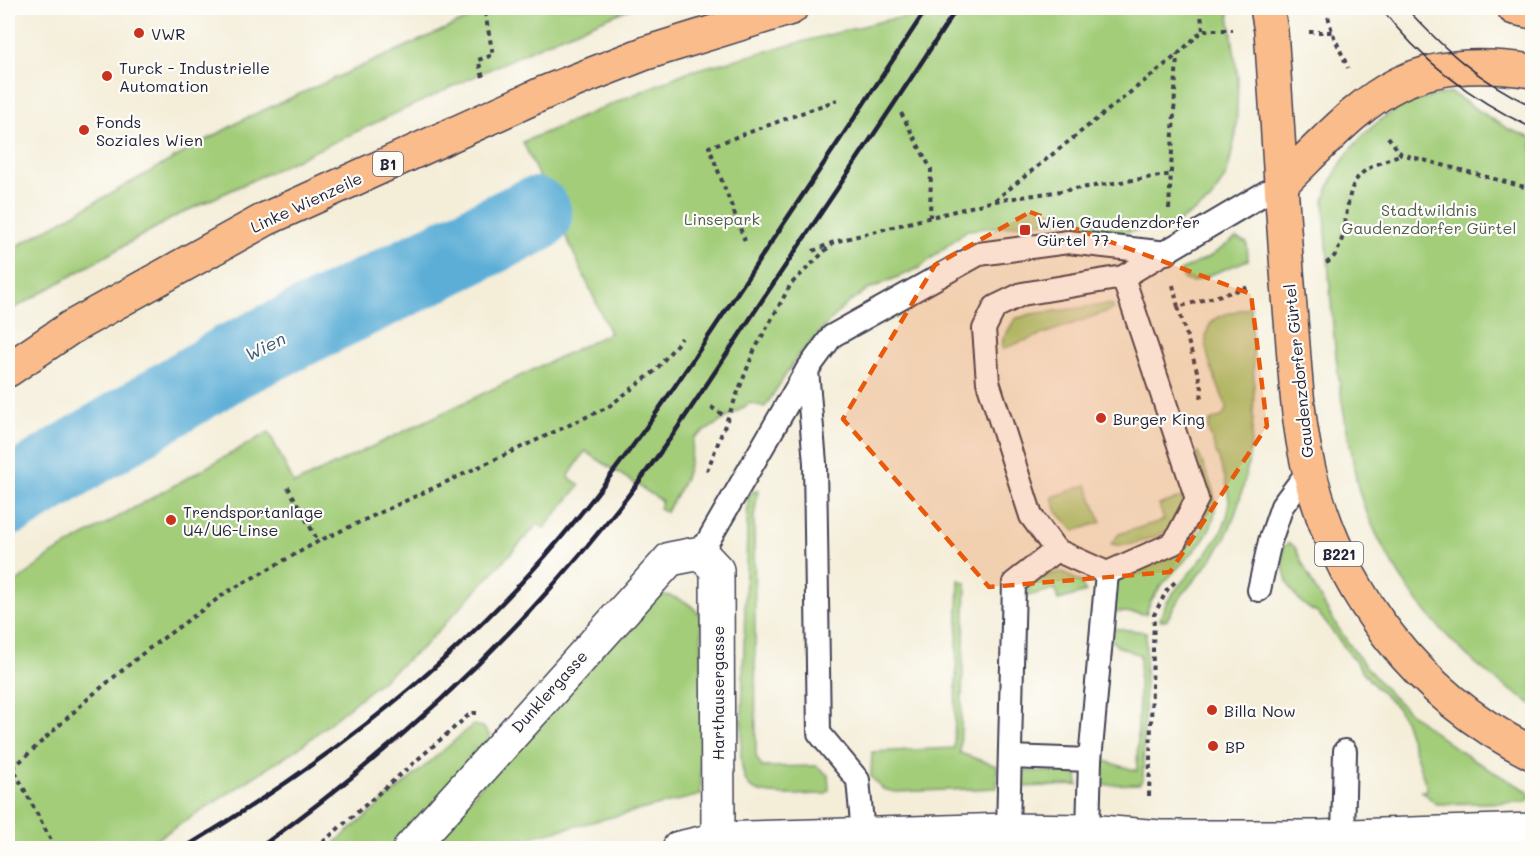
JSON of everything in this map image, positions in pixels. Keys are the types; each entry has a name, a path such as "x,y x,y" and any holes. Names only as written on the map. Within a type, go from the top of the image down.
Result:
{"main road":[{"name":"Linke Wienzeile","path":"8,370 80,323 266,219 546,92 646,53 791,8"},
{"name":"Gaudenzdorfer Gürtel","path":"1267,8 1271,31 1300,418 1309,470 1324,519 1342,562 1366,606 1396,648 1431,685 1470,716 1533,753"},
{"path":"1514,8 1533,12"},
{"path":"1282,183 1364,104 1395,84 1438,69 1457,66 1501,67 1533,71"}],"street":[{"name":"Dunklergasse","path":"410,849 533,709 670,559 701,554"},
{"name":"Harthausergasse","path":"701,554 717,570 718,840"},
{"path":"679,849 718,840 1008,830 1088,831 1160,843 1328,841 1533,830"}],"lane":[{"path":"1123,277 1197,499 1174,543 1107,573 1056,550 1031,516 988,382 984,329 995,307 1022,294 1123,277 1282,183"},
{"path":"701,554 807,370 832,336 979,254 1068,242 1167,253"},
{"path":"807,370 814,463 819,733 858,780 863,834"},
{"path":"1259,590 1269,541 1282,506 1309,470"},
{"path":"1008,830 1014,583 1056,550"},
{"path":"1088,831 1090,760 1107,573"},
{"path":"1328,841 1345,751"},
{"path":"1010,757 1090,760"}],"path":[{"path":"483,8 493,55 478,60 483,77"},
{"path":"994,201 1177,56 1203,30 1200,8"},
{"path":"1326,8 1332,32 1364,104 1401,154 1533,189"},
{"path":"745,241 709,147 837,100"},
{"path":"901,113 931,169 930,217"},
{"path":"813,251 834,242 994,201 1173,174"},
{"path":"705,475 754,351 791,284 834,242"},
{"path":"8,772 147,650 227,592 319,541 608,407 657,372 682,338"},
{"path":"711,407 726,417"},
{"path":"288,487 319,541"},
{"path":"316,849 471,713 533,709"},
{"path":"8,759 56,849"}],"highlighted area":[{"path":"1030,212 1251,294 1267,426 1170,572 989,587 843,419 935,265"}],"green space":[{"path":"492,8 632,8 557,38 176,216 8,312 8,251 246,118"},
{"name":"Linsepark","path":"968,8 1228,8 1238,78 1236,134 1227,174 1210,201 1172,226 1107,234 1066,220 967,230 919,268 867,290 843,307 797,357 765,407 750,403 694,438 685,477 666,512 659,508 662,501 585,451 568,477 580,485 544,528 538,524 424,646 299,748 160,837 137,848 8,848 8,589 52,554 269,432 294,484 610,333 523,142 687,72 886,20"},
{"name":"Stadtwildnis Gaudenzdorfer Gürtel","path":"1451,93 1508,129 1532,138 1532,704 1504,686 1453,642 1410,591 1392,563 1376,533 1359,490 1340,388 1324,201 1330,184 1348,153 1372,127 1402,107 1423,99"},
{"path":"1236,238 1247,243 1248,260 1192,282 1185,280 1180,271 1209,257"},
{"path":"1112,304 1114,309 1002,349 1003,339 1015,319 1031,314"},
{"path":"1251,307 1254,365 1253,424 1250,454 1236,511 1219,549 1180,598 1167,620 1160,620 1172,595 1219,536 1229,506 1224,474 1208,429 1210,421 1223,416 1227,408 1209,360 1206,334 1210,324 1219,317"},
{"path":"1198,452 1210,481 1215,504 1211,526 1204,539 1160,587 1146,614 1111,611 1115,579 1181,550 1194,539 1203,525 1206,507 1204,484 1195,454"},
{"path":"1087,485 1101,522 1075,531 1057,512 1052,497"},
{"path":"758,490 754,518 756,756 762,767 817,766 828,775 829,790 825,794 763,793 749,786 743,773 741,758 748,494"},
{"path":"1187,495 1168,531 1133,544 1111,544 1119,534 1164,520 1159,505"},
{"path":"1289,543 1295,547 1338,628 1388,692 1417,719 1450,744 1528,791 1530,797 1526,802 1436,804 1422,791 1426,791 1427,788 1404,720 1398,709 1370,681 1319,614 1302,603 1290,587 1283,558 1283,547"},
{"path":"1060,572 1080,581 1086,592 1058,600 1055,589 1024,597 1030,586 1038,579"},
{"path":"959,580 966,583 960,753 997,766 997,788 895,792 883,789 871,777 872,752 954,748"},
{"path":"666,595 687,603 702,618 701,795 487,848 425,848 651,599"},
{"path":"1111,628 1146,632 1143,779 1139,784 1099,785 1098,765 1102,760 1137,771 1140,655 1117,646 1111,639"},
{"path":"473,725 483,727 490,736 488,744 394,848 329,848"},
{"path":"1022,771 1073,772 1077,775 1078,785 1017,787 1018,776"}],"waterway":[{"name":"Wien","path":"8,498 231,362 534,215"}],"tram line":[{"path":"1381,8 1413,45 1449,77 1489,105 1532,128"},
{"path":"1406,8 1435,38 1479,75 1532,106"}],"railway":[{"path":"184,848 278,788 368,723 453,651 531,572 589,504 669,395 927,8"},
{"path":"259,848 308,812 402,735 490,652 573,563 633,489 692,406 957,8"}],"place":[{"name":"VWR","path":"139,33"},
{"name":"Turck - Industrielle Automation","path":"107,76"},
{"name":"Fonds Soziales Wien","path":"84,130"},
{"name":"Wien Gaudenzdorfer Gürtel 77","path":"1025,230"},
{"name":"Burger King","path":"1101,418"},
{"name":"Trendsportanlage U4/U6-Linse","path":"171,520"},
{"name":"Billa Now","path":"1212,710"},
{"name":"BP","path":"1213,746"}]}
